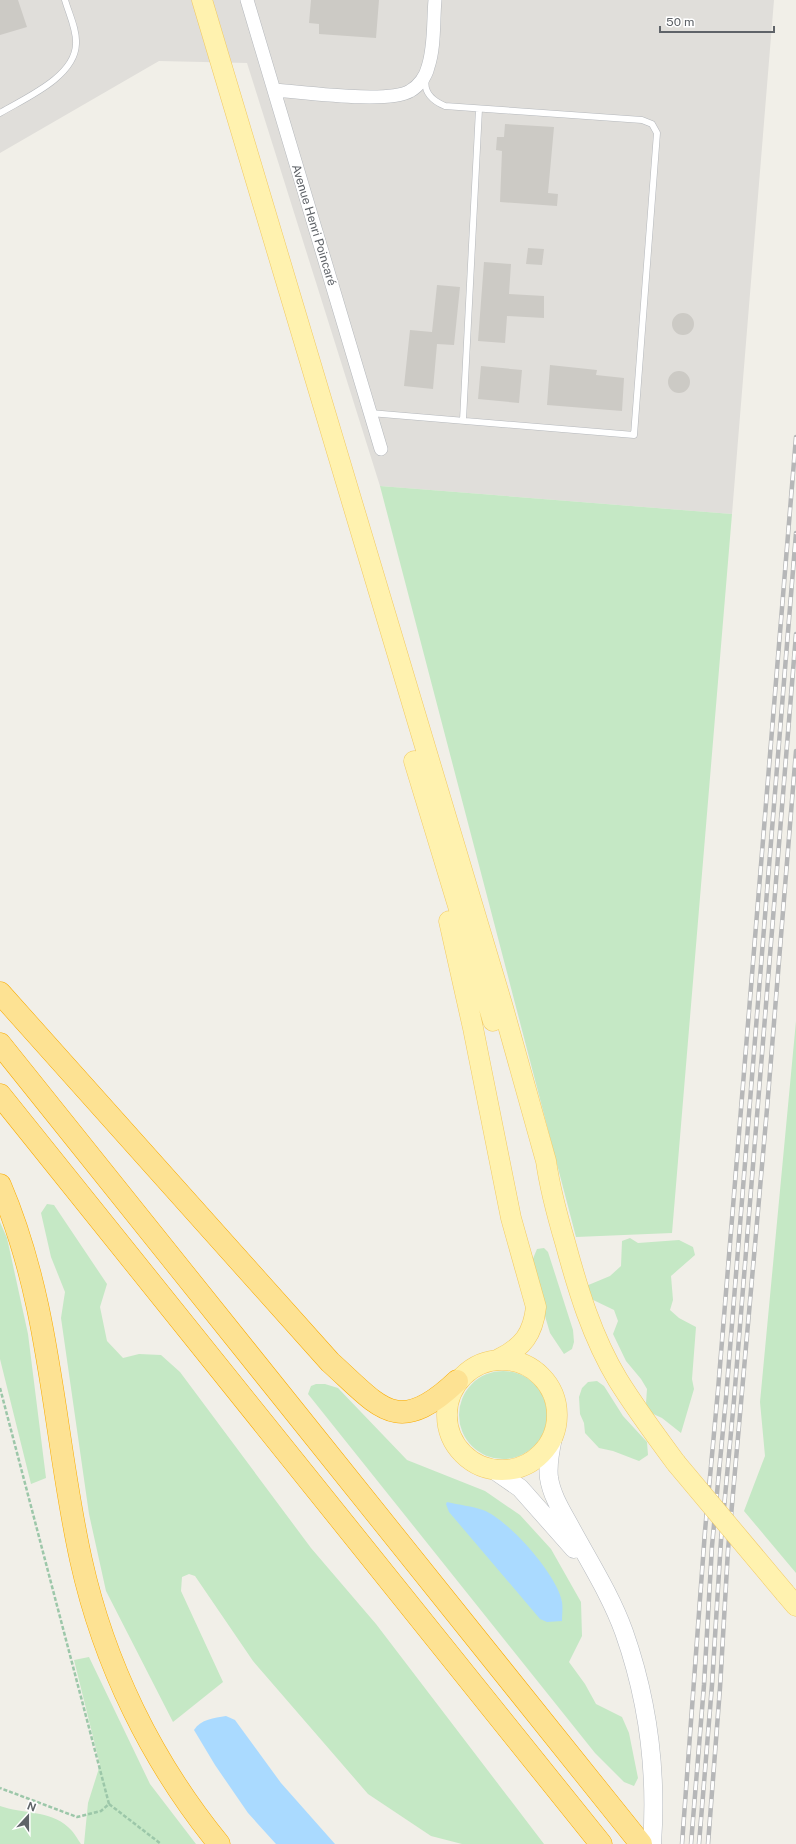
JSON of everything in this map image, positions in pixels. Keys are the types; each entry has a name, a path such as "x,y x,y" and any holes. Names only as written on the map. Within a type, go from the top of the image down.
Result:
{"highway":[{"path":"0,993 330,1362 372,1400 389,1410 404,1414 421,1409 440,1398 457,1381"},
{"path":"0,1044 643,1841"},
{"path":"0,1095 601,1844"},
{"path":"0,1185 16,1222 33,1283 47,1348 71,1506 81,1560 94,1614 114,1667 140,1723 172,1778 203,1825 218,1844"}],"main road":[{"path":"188,0 453,892 537,1163 550,1187"},
{"path":"202,0 502,1004 546,1161 550,1187 579,1294 594,1334 618,1379 644,1420 676,1462 790,1600"},
{"path":"453,892 449,919 473,1028 511,1218 536,1307 534,1318 525,1340 516,1351 499,1359 482,1363 468,1371 457,1381 450,1396 446,1413 448,1431 458,1448 472,1462 494,1470 513,1470 531,1463 545,1451 554,1433 558,1419 555,1402 549,1383 535,1370 518,1361 499,1359"}],"street":[{"name":"Avenue Henri Poincaré","path":"247,0 381,449"},
{"path":"274,90 378,97 396,96 411,91 422,80 428,67 435,0"},
{"path":"554,1433 549,1460 549,1476 554,1497 611,1602 624,1632 643,1700 653,1774 643,1841"},
{"path":"494,1470 520,1488 595,1572"}],"lane":[{"path":"0,113 60,76 70,66 76,45 75,33 65,0"},
{"path":"370,412 634,434 657,133 652,124 642,120 445,106 436,102 428,93 425,83 428,67"},
{"path":"463,420 479,109"}],"path":[{"path":"0,1388 109,1804 161,1844"},
{"path":"0,1788 77,1817 101,1811 109,1804"}],"shaded area":[{"path":"0,0 774,0 732,514 380,486 247,63 159,61 0,153"}],"green space":[{"path":"380,486 732,514 672,1233 576,1237"},
{"path":"796,1021 796,1573 744,1511 765,1456 760,1402"},
{"path":"47,1204 54,1205 107,1284 100,1307 107,1341 123,1358 139,1354 161,1355 180,1372 311,1548 376,1624 544,1844 462,1844 431,1836 368,1794 253,1661 195,1576 189,1574 182,1577 181,1591 223,1682 173,1722 106,1591 89,1514 61,1318 65,1292 51,1257 41,1213"},
{"path":"0,1222 7,1238 28,1334 46,1478 31,1484 0,1359"},
{"path":"630,1238 638,1243 679,1240 693,1247 695,1255 671,1276 673,1300 670,1310 679,1318 696,1327 692,1379 694,1389 681,1433 662,1418 649,1412 646,1403 647,1389 626,1361 613,1334 618,1321 614,1310 587,1297 586,1286 610,1276 621,1266 622,1241"},
{"path":"544,1248 548,1252 573,1330 574,1342 572,1349 564,1354 550,1333 534,1279 532,1261 537,1249"},
{"path":"503,1371 520,1374 534,1384 544,1398 547,1415 544,1432 534,1446 520,1456 503,1459 486,1456 472,1446 462,1432 459,1415 462,1398 472,1384 486,1374"},
{"path":"597,1381 604,1386 623,1416 647,1442 648,1455 639,1461 613,1451 599,1448 585,1433 584,1423 580,1414 579,1397 582,1388 588,1382"},
{"path":"316,1384 325,1384 338,1388 407,1460 485,1491 520,1515 551,1549 581,1602 582,1636 569,1662 585,1684 596,1704 622,1717 629,1733 638,1778 634,1786 624,1782 595,1753 308,1394 311,1386","holes":["498,1519 527,1547 535,1557 556,1589 562,1602"]},
{"path":"89,1657 150,1784 196,1844 84,1844 88,1803 100,1765 74,1660"},
{"path":"0,1806 53,1818 70,1829 81,1844 0,1844"}],"water":[{"path":"447,1502 483,1510 493,1515 518,1536 542,1564 558,1591 562,1602 562,1621 547,1622 540,1619 449,1512 446,1504"},
{"path":"226,1716 235,1720 281,1783 335,1844 276,1844 248,1813 215,1765 194,1730 204,1721"}],"building":[{"path":"0,0 18,0 27,27 0,35"},
{"path":"311,0 379,0 376,38 319,34 319,24 309,23"},
{"path":"505,124 554,127 548,193 558,194 557,206 500,202 502,151 496,150 497,137 504,137"},
{"path":"528,248 544,249 542,265 526,264"},
{"path":"484,262 511,264 509,294 544,296 544,318 507,316 505,343 478,341"},
{"path":"437,285 460,287 454,345 437,344 433,389 404,386 410,330 432,332"},
{"path":"683,313 691,316 694,324 691,332 683,335 675,332 672,324 675,316"},
{"path":"550,365 597,370 596,375 624,378 622,411 547,405"},
{"path":"481,366 522,370 519,403 478,399"},
{"path":"675,371 683,371 690,378 690,386 683,393 675,393 668,386 668,378"}],"railway":[{"path":"682,1844 705,1531 718,1390 796,437"},
{"path":"691,1844 704,1685 712,1546 726,1398 796,533"},
{"path":"699,1844 712,1685 721,1540 734,1400 796,634"},
{"path":"708,1844 720,1688 728,1550 767,1109 796,751"}]}
